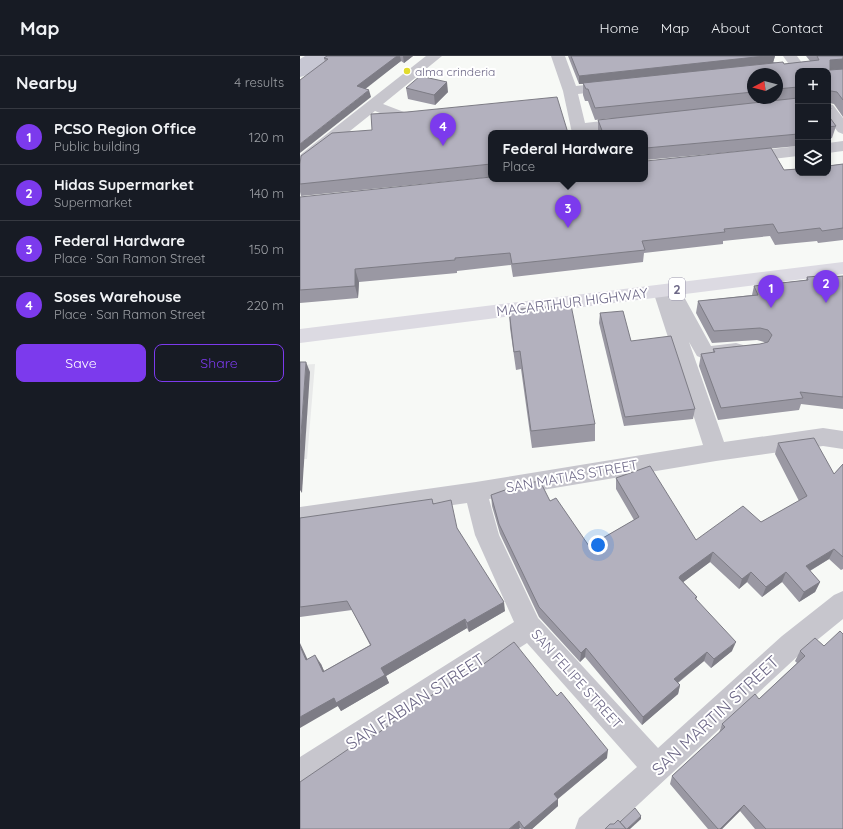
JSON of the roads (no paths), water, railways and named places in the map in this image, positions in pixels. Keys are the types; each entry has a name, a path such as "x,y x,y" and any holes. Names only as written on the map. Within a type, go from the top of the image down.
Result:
{"highway":[{"name":"MACARTHUR HIGHWAY","path":"300,336 843,268"}],"street":[{"path":"300,163 372,104 435,56"},
{"path":"558,56 570,91 580,130 642,121"},
{"path":"782,68 796,64"},
{"path":"570,91 625,85"},
{"path":"372,104 402,117 409,118 440,115"},
{"path":"831,112 843,129"},
{"path":"831,148 843,146"},
{"path":"730,159 795,151"},
{"path":"667,290 704,352 757,348"},
{"path":"667,290 716,452"},
{"name":"SAN MATIAS STREET","path":"300,517 476,492 716,452 823,437 843,440"},
{"name":"SAN FELIPE STREET","path":"476,492 487,535 529,627 657,768"},
{"name":"SAN MARTIN STREET","path":"590,829 791,645 843,603"},
{"name":"SAN FABIAN STREET","path":"300,774 529,627"}],"waterway":[{"path":"300,70 321,56"}],"place":[{"name":"alma crinderia","path":"407,71"},
{"name":"Soses Warehouse","path":"443,146"},
{"name":"Federal Hardware","path":"568,228"},
{"name":"Hidas Supermarket","path":"826,303"},
{"name":"PCSO Region Office","path":"771,308"}]}
